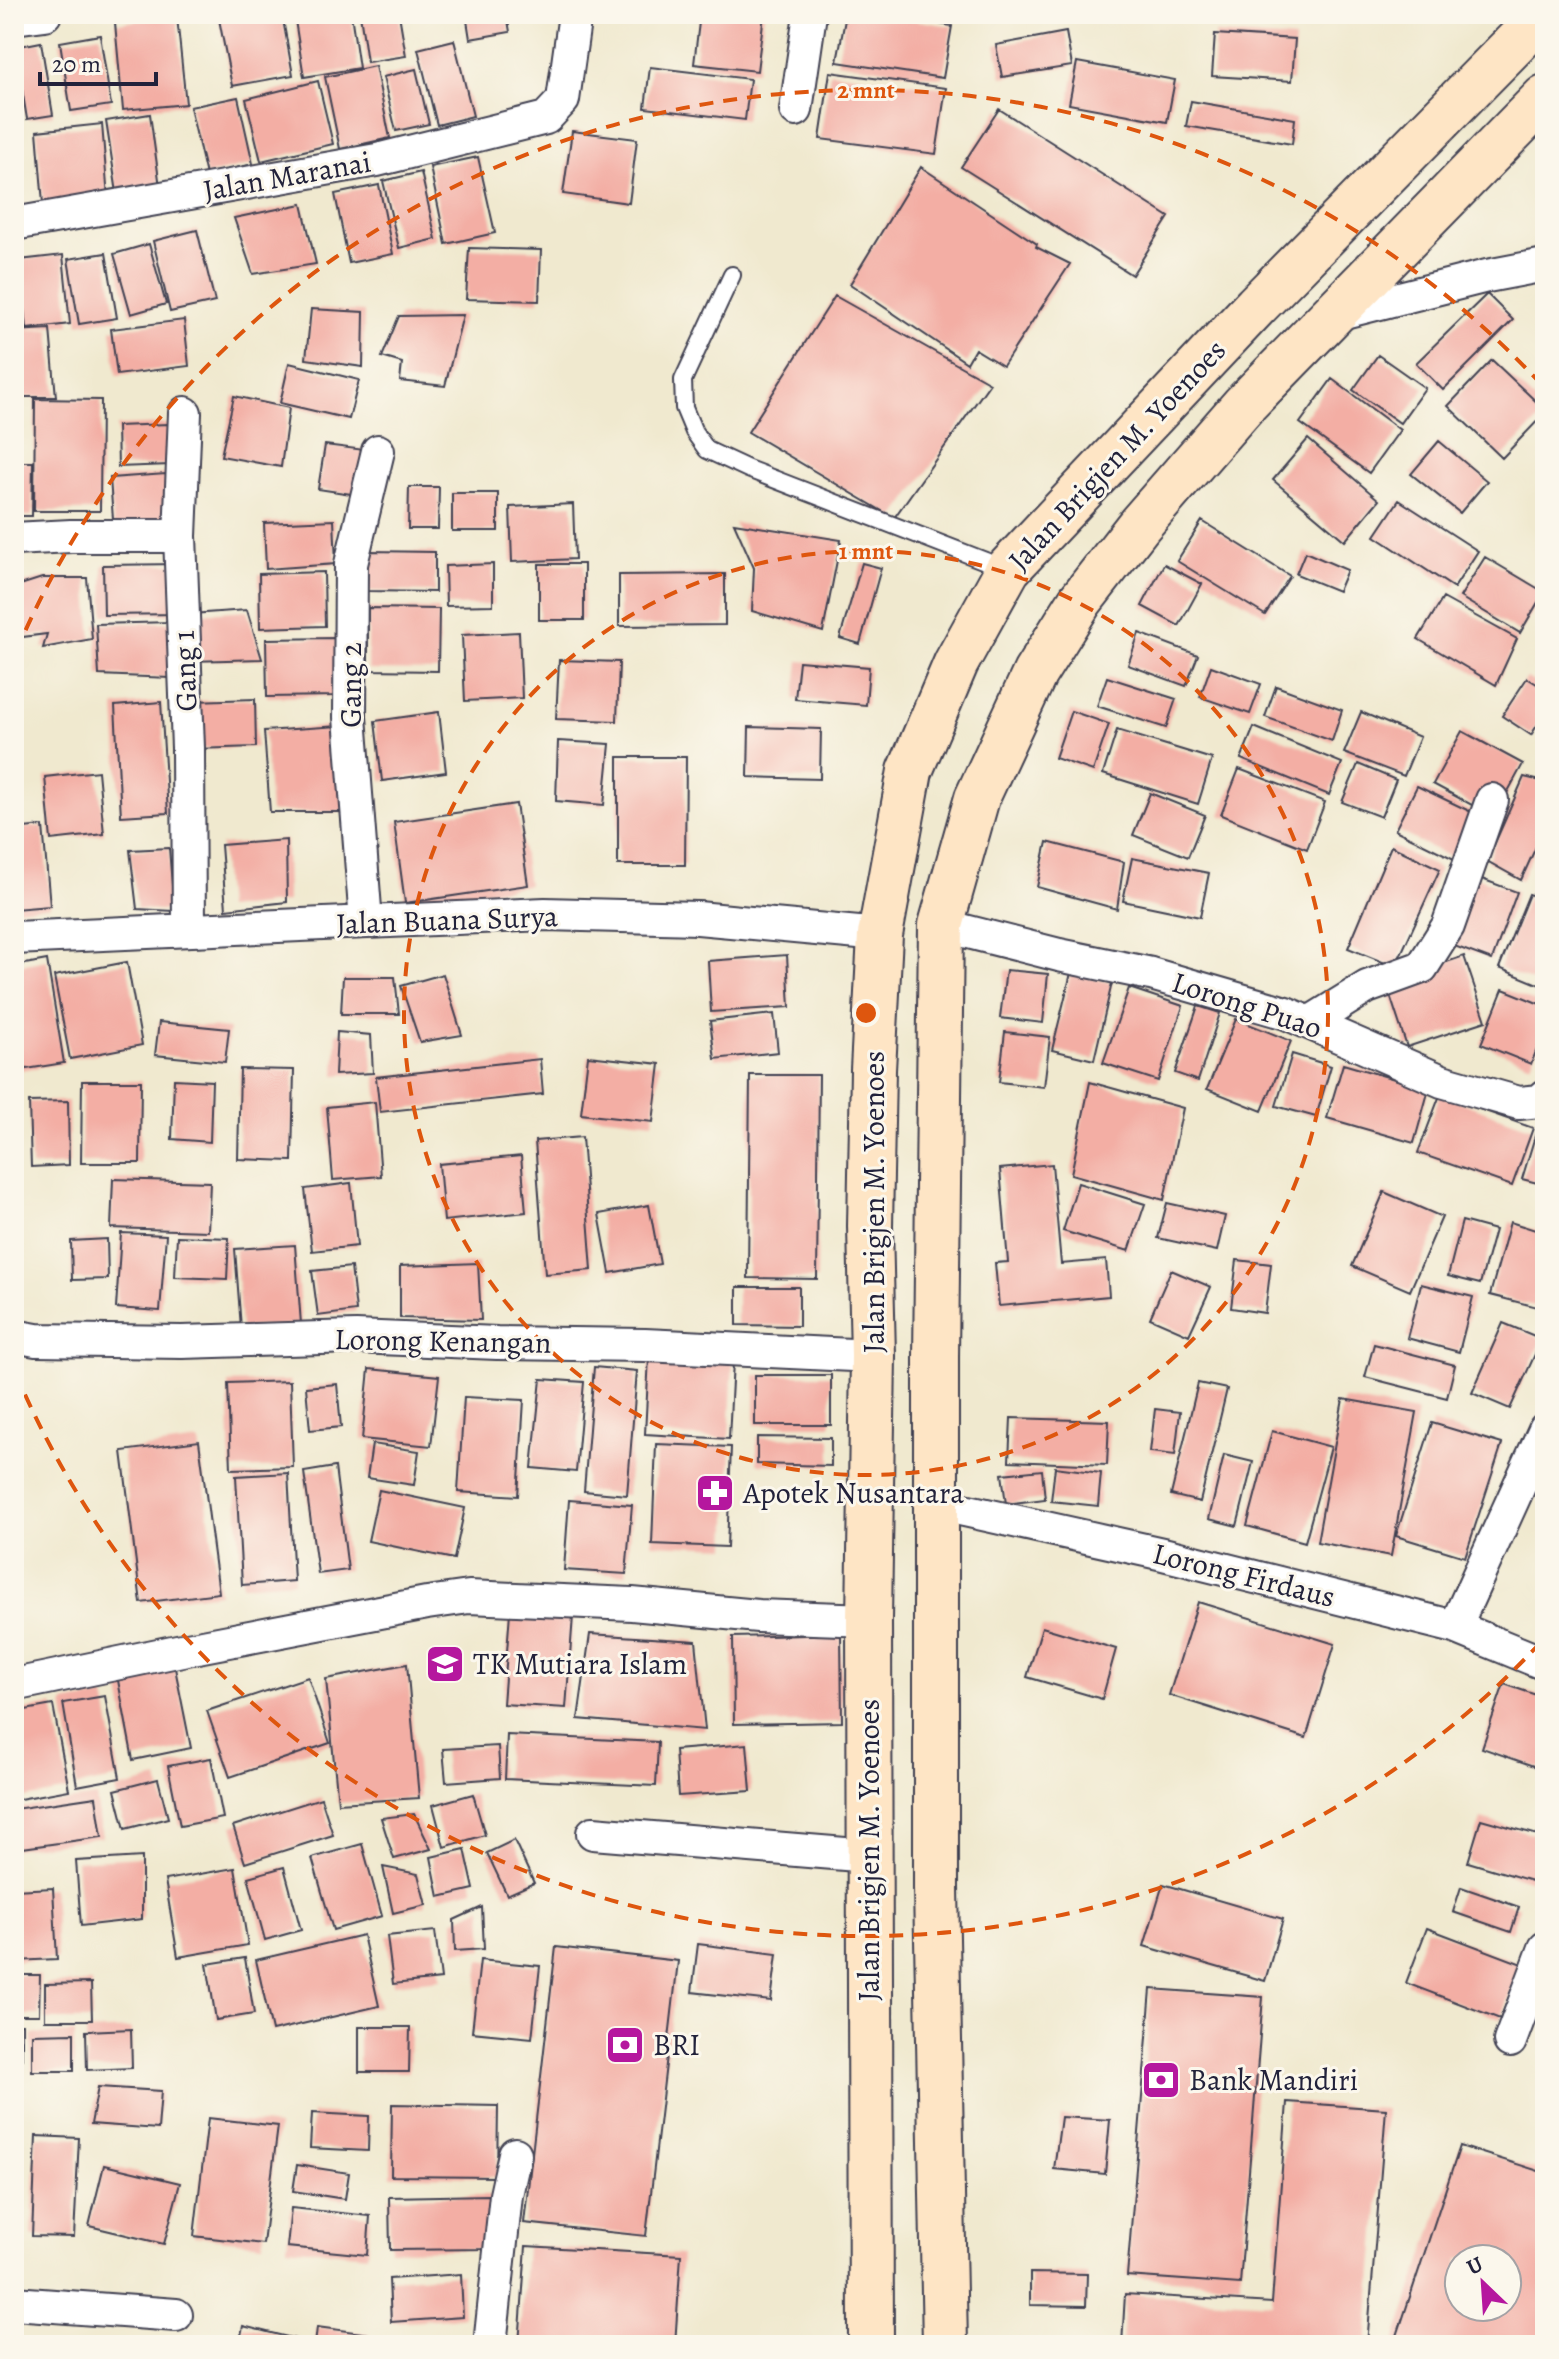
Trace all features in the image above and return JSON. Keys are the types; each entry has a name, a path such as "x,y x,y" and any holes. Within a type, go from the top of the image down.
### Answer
{"main road":[{"name":"Jalan Brigjen M. Yoenoes","path":"871,2345 869,1620 873,1070 880,935 910,771 956,663 1008,569 1256,306 1544,14"},
{"name":"Jalan Brigjen M. Yoenoes","path":"945,2345 936,1888 936,1358 941,925 977,798 1035,673 1080,601 1140,524 1232,418 1545,97"},
{"path":"873,1356 936,1358"}],"street":[{"path":"14,18 45,14"},
{"name":"Jalan Maranai","path":"14,224 377,160 546,118 555,112 563,100 575,14"},
{"path":"796,110 810,14"},
{"path":"1332,315 1487,276 1545,265"},
{"name":"Gang 1","path":"185,413 180,536 188,748 189,928"},
{"name":"Gang 2","path":"366,922 350,717 351,564 378,451"},
{"path":"14,539 180,536"},
{"path":"1309,1023 1367,987 1422,967 1448,926 1492,800"},
{"name":"Jalan Buana Surya","path":"14,938 545,914 683,917 880,935"},
{"name":"Lorong Puao","path":"941,925 1059,955 1151,974 1286,1013 1442,1081 1519,1103 1540,1101 1545,1096"},
{"name":"Lorong Kenangan","path":"14,1336 36,1340 167,1342 356,1337 645,1345 873,1356"},
{"path":"1455,1627 1545,1429"},
{"name":"Lorong Firdaus","path":"937,1504 1163,1554 1455,1627 1545,1664"},
{"path":"14,1685 182,1650 469,1597 869,1620"},
{"path":"593,1833 869,1856"},
{"path":"1510,2041 1545,1948"},
{"path":"490,2345 506,2195 515,2154"},
{"path":"14,2303 176,2315"}],"lane":[{"path":"732,275 683,380 684,408 694,432 707,450 748,469 1008,569"}],"building":[{"path":"218,14 282,14 293,75 232,86"},
{"path":"294,14 351,14 359,68 304,77"},
{"path":"360,14 399,14 406,56 367,62"},
{"path":"466,14 507,14 510,32 470,39"},
{"path":"700,14 764,14 757,71 694,64"},
{"path":"846,14 875,14 952,26 943,78 837,62"},
{"path":"177,17 186,104 123,110 115,23"},
{"path":"1066,32 1072,66 1002,77 996,45"},
{"path":"1215,34 1295,39 1292,81 1212,76"},
{"path":"100,35 111,105 71,111 60,42"},
{"path":"454,40 473,116 437,125 418,49"},
{"path":"41,42 53,115 27,119 15,47"},
{"path":"1077,62 1175,80 1167,122 1069,104"},
{"path":"375,66 390,138 340,149 325,77"},
{"path":"650,67 750,79 745,120 645,108"},
{"path":"416,69 429,124 396,131 383,77"},
{"path":"830,72 946,88 936,154 820,139"},
{"path":"318,81 333,144 261,161 246,99"},
{"path":"16,91 19,123 14,123"},
{"path":"238,97 253,164 206,175 190,107"},
{"path":"1191,101 1295,119 1292,144 1186,126"},
{"path":"999,109 1169,217 1132,275 961,167"},
{"path":"150,114 160,187 117,193 106,121"},
{"path":"102,124 108,198 43,204 37,131"},
{"path":"572,131 637,139 629,203 563,194"},
{"path":"478,157 495,233 446,244 430,167"},
{"path":"921,167 1037,244 1036,247 1070,264 1003,366 975,349 967,363 850,284"},
{"path":"421,172 436,239 399,248 383,181"},
{"path":"14,176 19,202 14,203"},
{"path":"379,185 393,254 349,263 335,194"},
{"path":"302,204 316,264 253,274 234,218"},
{"path":"197,230 215,302 170,312 153,241"},
{"path":"149,244 166,304 131,314 114,254"},
{"path":"469,248 541,250 539,301 466,299"},
{"path":"106,253 117,318 79,324 68,259"},
{"path":"63,255 70,324 27,329 20,260"},
{"path":"1487,294 1513,320 1443,390 1416,363"},
{"path":"835,296 990,383 894,518 748,432"},
{"path":"311,309 364,312 363,367 306,359"},
{"path":"463,315 445,386 400,381 402,363 382,357 399,316"},
{"path":"184,320 189,366 117,375 111,329"},
{"path":"50,329 56,397 14,397 14,331"},
{"path":"1378,355 1425,388 1400,423 1353,390"},
{"path":"1492,360 1545,410 1502,458 1448,406"},
{"path":"289,363 359,380 349,419 280,403"},
{"path":"1332,379 1400,430 1369,473 1300,423"},
{"path":"234,396 289,408 281,467 221,456"},
{"path":"35,399 101,400 100,511 34,511"},
{"path":"168,424 170,465 118,467 117,426"},
{"path":"1308,439 1379,500 1345,541 1273,480"},
{"path":"1439,441 1487,481 1460,513 1411,474"},
{"path":"325,445 365,450 358,495 318,489"},
{"path":"14,462 33,462 32,516 14,516"},
{"path":"166,474 170,528 114,533 110,478"},
{"path":"409,487 439,487 438,529 408,529"},
{"path":"452,493 498,493 498,531 452,531"},
{"path":"1399,500 1478,551 1454,588 1375,536"},
{"path":"573,504 575,559 512,562 510,507"},
{"path":"334,520 336,564 266,569 264,523"},
{"path":"1202,521 1290,576 1265,615 1177,561"},
{"path":"734,523 841,540 823,632 752,611 754,568"},
{"path":"368,551 435,552 435,592 367,591"},
{"path":"1305,552 1347,570 1338,591 1296,574"},
{"path":"1485,557 1544,592 1520,633 1460,597"},
{"path":"862,563 881,568 860,644 840,638"},
{"path":"179,564 179,614 104,615 103,565"},
{"path":"493,564 493,605 446,606 445,566"},
{"path":"539,564 584,564 584,620 539,620"},
{"path":"1164,564 1202,584 1179,626 1142,606"},
{"path":"324,572 325,626 260,628 259,574"},
{"path":"725,574 725,625 619,626 619,575"},
{"path":"42,578 87,578 92,639 43,648 47,634 14,638 14,587"},
{"path":"1443,598 1517,639 1496,685 1418,639"},
{"path":"368,608 439,609 438,671 368,670"},
{"path":"247,610 262,659 191,661 191,614"},
{"path":"172,622 170,678 99,675 96,624"},
{"path":"519,632 522,698 465,701 462,635"},
{"path":"1139,633 1198,655 1186,686 1128,665"},
{"path":"336,638 336,696 267,697 266,639"},
{"path":"559,660 619,662 617,721 556,719"},
{"path":"799,661 869,667 866,705 795,699"},
{"path":"1211,666 1261,684 1250,714 1200,697"},
{"path":"1107,677 1176,699 1166,728 1097,706"},
{"path":"1527,678 1545,689 1545,713 1531,735 1502,716"},
{"path":"1276,686 1342,710 1332,741 1265,717"},
{"path":"255,699 256,747 195,749 194,701"},
{"path":"161,702 168,813 121,816 115,706"},
{"path":"1071,711 1109,724 1093,771 1055,758"},
{"path":"439,712 446,772 382,781 375,721"},
{"path":"1361,712 1420,737 1404,776 1344,753"},
{"path":"339,726 346,812 270,812 264,731"},
{"path":"749,727 821,729 820,779 748,777"},
{"path":"1254,727 1342,763 1329,795 1241,759"},
{"path":"1117,730 1212,759 1198,804 1103,774"},
{"path":"1462,731 1523,764 1494,817 1433,784"},
{"path":"558,741 610,744 604,805 556,801"},
{"path":"618,757 686,757 685,865 618,865"},
{"path":"1358,764 1396,780 1381,817 1342,802"},
{"path":"1239,769 1325,802 1307,849 1221,815"},
{"path":"98,771 104,834 51,840 45,777"},
{"path":"1524,777 1545,782 1545,827 1521,880 1487,861"},
{"path":"1417,786 1486,819 1460,862 1395,830"},
{"path":"1150,793 1205,815 1188,857 1133,835"},
{"path":"516,804 528,885 405,903 394,822"},
{"path":"43,826 50,906 14,909 14,829"},
{"path":"286,840 287,902 226,909 221,845"},
{"path":"1047,842 1124,862 1117,909 1037,887"},
{"path":"1391,846 1440,869 1395,967 1348,948"},
{"path":"169,848 174,911 137,909 130,850"},
{"path":"1132,858 1209,873 1200,917 1123,901"},
{"path":"1545,867 1545,886 1538,883"},
{"path":"1471,875 1517,892 1492,960 1446,943"},
{"path":"1529,894 1545,900 1545,987 1499,968"},
{"path":"787,955 790,1007 711,1012 708,961"},
{"path":"1464,956 1486,1021 1407,1047 1386,983"},
{"path":"47,960 64,1063 14,1071 14,966"},
{"path":"127,962 142,1045 70,1059 54,976"},
{"path":"1006,970 1048,974 1043,1023 1000,1018"},
{"path":"1071,973 1112,983 1094,1060 1052,1050"},
{"path":"443,974 462,1035 420,1042 401,986"},
{"path":"343,977 395,977 399,1014 341,1014"},
{"path":"1129,988 1183,1006 1158,1081 1103,1063"},
{"path":"1503,989 1545,1006 1545,1029 1531,1064 1481,1044"},
{"path":"1198,1006 1220,1013 1198,1081 1175,1073"},
{"path":"774,1014 778,1052 715,1059 710,1021"},
{"path":"1236,1019 1291,1041 1262,1111 1207,1089"},
{"path":"159,1022 229,1029 225,1062 155,1055"},
{"path":"337,1032 371,1035 373,1073 335,1075"},
{"path":"1005,1032 1050,1037 1044,1087 999,1082"},
{"path":"1292,1054 1331,1066 1316,1117 1276,1106"},
{"path":"588,1056 660,1064 653,1122 581,1114"},
{"path":"540,1059 543,1094 380,1112 376,1077"},
{"path":"1343,1064 1429,1089 1414,1143 1327,1118"},
{"path":"240,1069 294,1070 292,1161 238,1159"},
{"path":"750,1075 819,1075 817,1279 748,1278"},
{"path":"174,1079 212,1081 210,1142 172,1139"},
{"path":"82,1081 141,1081 140,1163 81,1163"},
{"path":"1090,1082 1183,1108 1164,1200 1071,1174"},
{"path":"1440,1095 1533,1128 1512,1186 1418,1153"},
{"path":"68,1101 69,1165 31,1167 29,1102"},
{"path":"375,1102 381,1176 333,1180 327,1107"},
{"path":"1539,1123 1545,1124 1545,1185 1522,1179"},
{"path":"582,1137 592,1270 545,1274 535,1141"},
{"path":"521,1156 526,1212 444,1221 439,1164"},
{"path":"1052,1164 1061,1264 1106,1260 1109,1296 999,1306 995,1263 1008,1262 1000,1169"},
{"path":"113,1179 210,1182 208,1231 111,1228"},
{"path":"351,1183 357,1246 312,1251 305,1189"},
{"path":"1078,1183 1145,1204 1129,1251 1063,1231"},
{"path":"1384,1192 1442,1217 1410,1291 1352,1266"},
{"path":"1167,1203 1225,1216 1217,1251 1158,1238"},
{"path":"649,1205 660,1264 610,1273 599,1214"},
{"path":"1462,1221 1495,1230 1480,1284 1448,1276"},
{"path":"1510,1222 1545,1233 1545,1309 1490,1295"},
{"path":"121,1233 166,1235 160,1311 116,1308"},
{"path":"177,1236 229,1238 227,1279 175,1277"},
{"path":"107,1239 108,1279 72,1280 71,1241"},
{"path":"295,1245 301,1324 241,1328 235,1249"},
{"path":"1237,1260 1271,1264 1265,1313 1231,1308"},
{"path":"478,1263 481,1320 400,1318 400,1266"},
{"path":"351,1267 356,1311 318,1316 312,1271"},
{"path":"1171,1270 1211,1287 1189,1335 1150,1318"},
{"path":"1421,1284 1473,1297 1459,1352 1407,1338"},
{"path":"737,1287 799,1287 799,1326 737,1325"},
{"path":"1503,1323 1542,1339 1510,1409 1472,1393"},
{"path":"1374,1344 1455,1365 1447,1398 1365,1377"},
{"path":"649,1357 733,1361 729,1439 645,1434"},
{"path":"594,1367 637,1371 627,1495 584,1491"},
{"path":"369,1369 439,1376 431,1446 362,1439"},
{"path":"755,1375 831,1375 831,1425 755,1425"},
{"path":"541,1379 584,1382 576,1472 532,1468"},
{"path":"290,1381 293,1467 231,1469 228,1383"},
{"path":"1198,1383 1227,1389 1200,1502 1171,1495"},
{"path":"337,1384 341,1427 310,1430 306,1387"},
{"path":"464,1397 524,1400 518,1496 458,1492"},
{"path":"1343,1399 1417,1412 1391,1556 1317,1542"},
{"path":"1155,1409 1180,1412 1175,1455 1150,1452"},
{"path":"1011,1418 1109,1421 1107,1465 1009,1461"},
{"path":"1432,1423 1502,1444 1465,1557 1396,1536"},
{"path":"1272,1431 1331,1447 1305,1542 1247,1526"},
{"path":"757,1437 831,1438 831,1466 757,1464"},
{"path":"199,1441 219,1593 141,1603 122,1451"},
{"path":"372,1444 419,1451 414,1485 367,1478"},
{"path":"656,1444 731,1447 727,1547 652,1544"},
{"path":"1224,1455 1253,1462 1237,1526 1209,1519"},
{"path":"335,1467 348,1570 318,1574 304,1472"},
{"path":"1055,1467 1101,1473 1098,1506 1051,1501"},
{"path":"1042,1470 1045,1499 1006,1504 1002,1474"},
{"path":"288,1473 294,1581 242,1585 236,1476"},
{"path":"379,1490 465,1508 454,1559 368,1541"},
{"path":"569,1500 632,1505 626,1574 564,1570"},
{"path":"1198,1602 1335,1644 1306,1738 1169,1695"},
{"path":"510,1612 573,1616 566,1708 503,1704"},
{"path":"1042,1627 1116,1649 1102,1699 1027,1677"},
{"path":"590,1634 696,1641 705,1730 578,1719"},
{"path":"841,1634 842,1722 734,1724 733,1637"},
{"path":"174,1663 191,1748 133,1760 117,1675"},
{"path":"407,1664 419,1798 338,1803 326,1679"},
{"path":"308,1677 330,1743 230,1777 207,1711"},
{"path":"1504,1684 1545,1698 1545,1770 1482,1748"},
{"path":"105,1696 120,1778 77,1786 63,1703"},
{"path":"53,1705 69,1790 14,1800 14,1712"},
{"path":"507,1735 658,1742 656,1786 505,1779"},
{"path":"747,1744 751,1791 678,1796 675,1750"},
{"path":"498,1746 500,1778 446,1782 443,1749"},
{"path":"211,1758 223,1818 180,1826 168,1766"},
{"path":"158,1779 168,1818 125,1829 115,1790"},
{"path":"473,1794 485,1835 444,1847 433,1805"},
{"path":"96,1797 102,1837 15,1849 14,1809"},
{"path":"321,1798 333,1835 245,1863 233,1826"},
{"path":"414,1814 431,1849 394,1859 381,1818"},
{"path":"1481,1819 1545,1837 1545,1885 1468,1862"},
{"path":"514,1840 534,1883 507,1895 487,1853"},
{"path":"362,1844 382,1916 333,1930 312,1858"},
{"path":"465,1849 474,1889 439,1897 431,1857"},
{"path":"142,1857 142,1919 81,1926 76,1861"},
{"path":"284,1867 301,1930 265,1940 248,1877"},
{"path":"383,1867 418,1874 426,1905 393,1913"},
{"path":"235,1868 248,1945 178,1957 165,1880"},
{"path":"1163,1884 1283,1919 1265,1981 1144,1946"},
{"path":"1461,1887 1519,1907 1511,1932 1453,1912"},
{"path":"53,1888 57,1959 15,1961 14,1890"},
{"path":"482,1907 484,1949 455,1951 454,1920"},
{"path":"1427,1928 1522,1964 1500,2019 1406,1983"},
{"path":"435,1931 441,1979 393,1984 387,1936"},
{"path":"363,1935 379,2006 272,2031 256,1960"},
{"path":"698,1944 777,1954 771,2001 692,1992"},
{"path":"556,1947 678,1961 646,2236 524,2223"},
{"path":"245,1958 254,2014 216,2020 207,1964"},
{"path":"480,1960 540,1966 532,2038 472,2032"},
{"path":"14,1975 40,1975 39,2015 14,2015"},
{"path":"91,1983 92,2020 45,2020 45,1984"},
{"path":"1151,1989 1263,1997 1240,2284 1127,2276"},
{"path":"14,2024 22,2024 22,2074 14,2075"},
{"path":"359,2027 410,2027 409,2072 359,2072"},
{"path":"131,2029 132,2068 87,2070 86,2031"},
{"path":"74,2033 74,2071 32,2071 32,2034"},
{"path":"98,2087 161,2091 158,2129 91,2124"},
{"path":"1287,2102 1386,2109 1367,2345 1122,2345 1125,2294 1272,2303"},
{"path":"392,2104 498,2106 497,2177 391,2176"},
{"path":"312,2113 369,2116 368,2151 310,2148"},
{"path":"1061,2117 1110,2120 1105,2174 1054,2169"},
{"path":"208,2118 278,2126 263,2244 194,2236"},
{"path":"36,2136 79,2138 74,2237 32,2236"},
{"path":"1460,2146 1545,2173 1545,2323 1538,2345 1394,2345"},
{"path":"104,2165 180,2183 164,2244 89,2226"},
{"path":"297,2165 349,2173 345,2199 293,2191"},
{"path":"490,2195 490,2249 390,2250 389,2197"},
{"path":"291,2208 370,2216 367,2255 287,2247"},
{"path":"526,2246 681,2255 675,2345 519,2345"},
{"path":"1030,2273 1087,2274 1086,2306 1030,2305"},
{"path":"461,2274 463,2317 391,2322 389,2279"},
{"path":"243,2326 304,2341 303,2345 239,2345"},
{"path":"317,2327 370,2334 369,2345 315,2345"},
{"path":"462,2339 462,2345 378,2345 378,2341"}],"place":[{"name":"Apotek Nusantara","path":"715,1493"},
{"name":"TK Mutiara Islam","path":"445,1664"},
{"name":"BRI","path":"625,2045"},
{"name":"Bank Mandiri","path":"1161,2080"}]}
